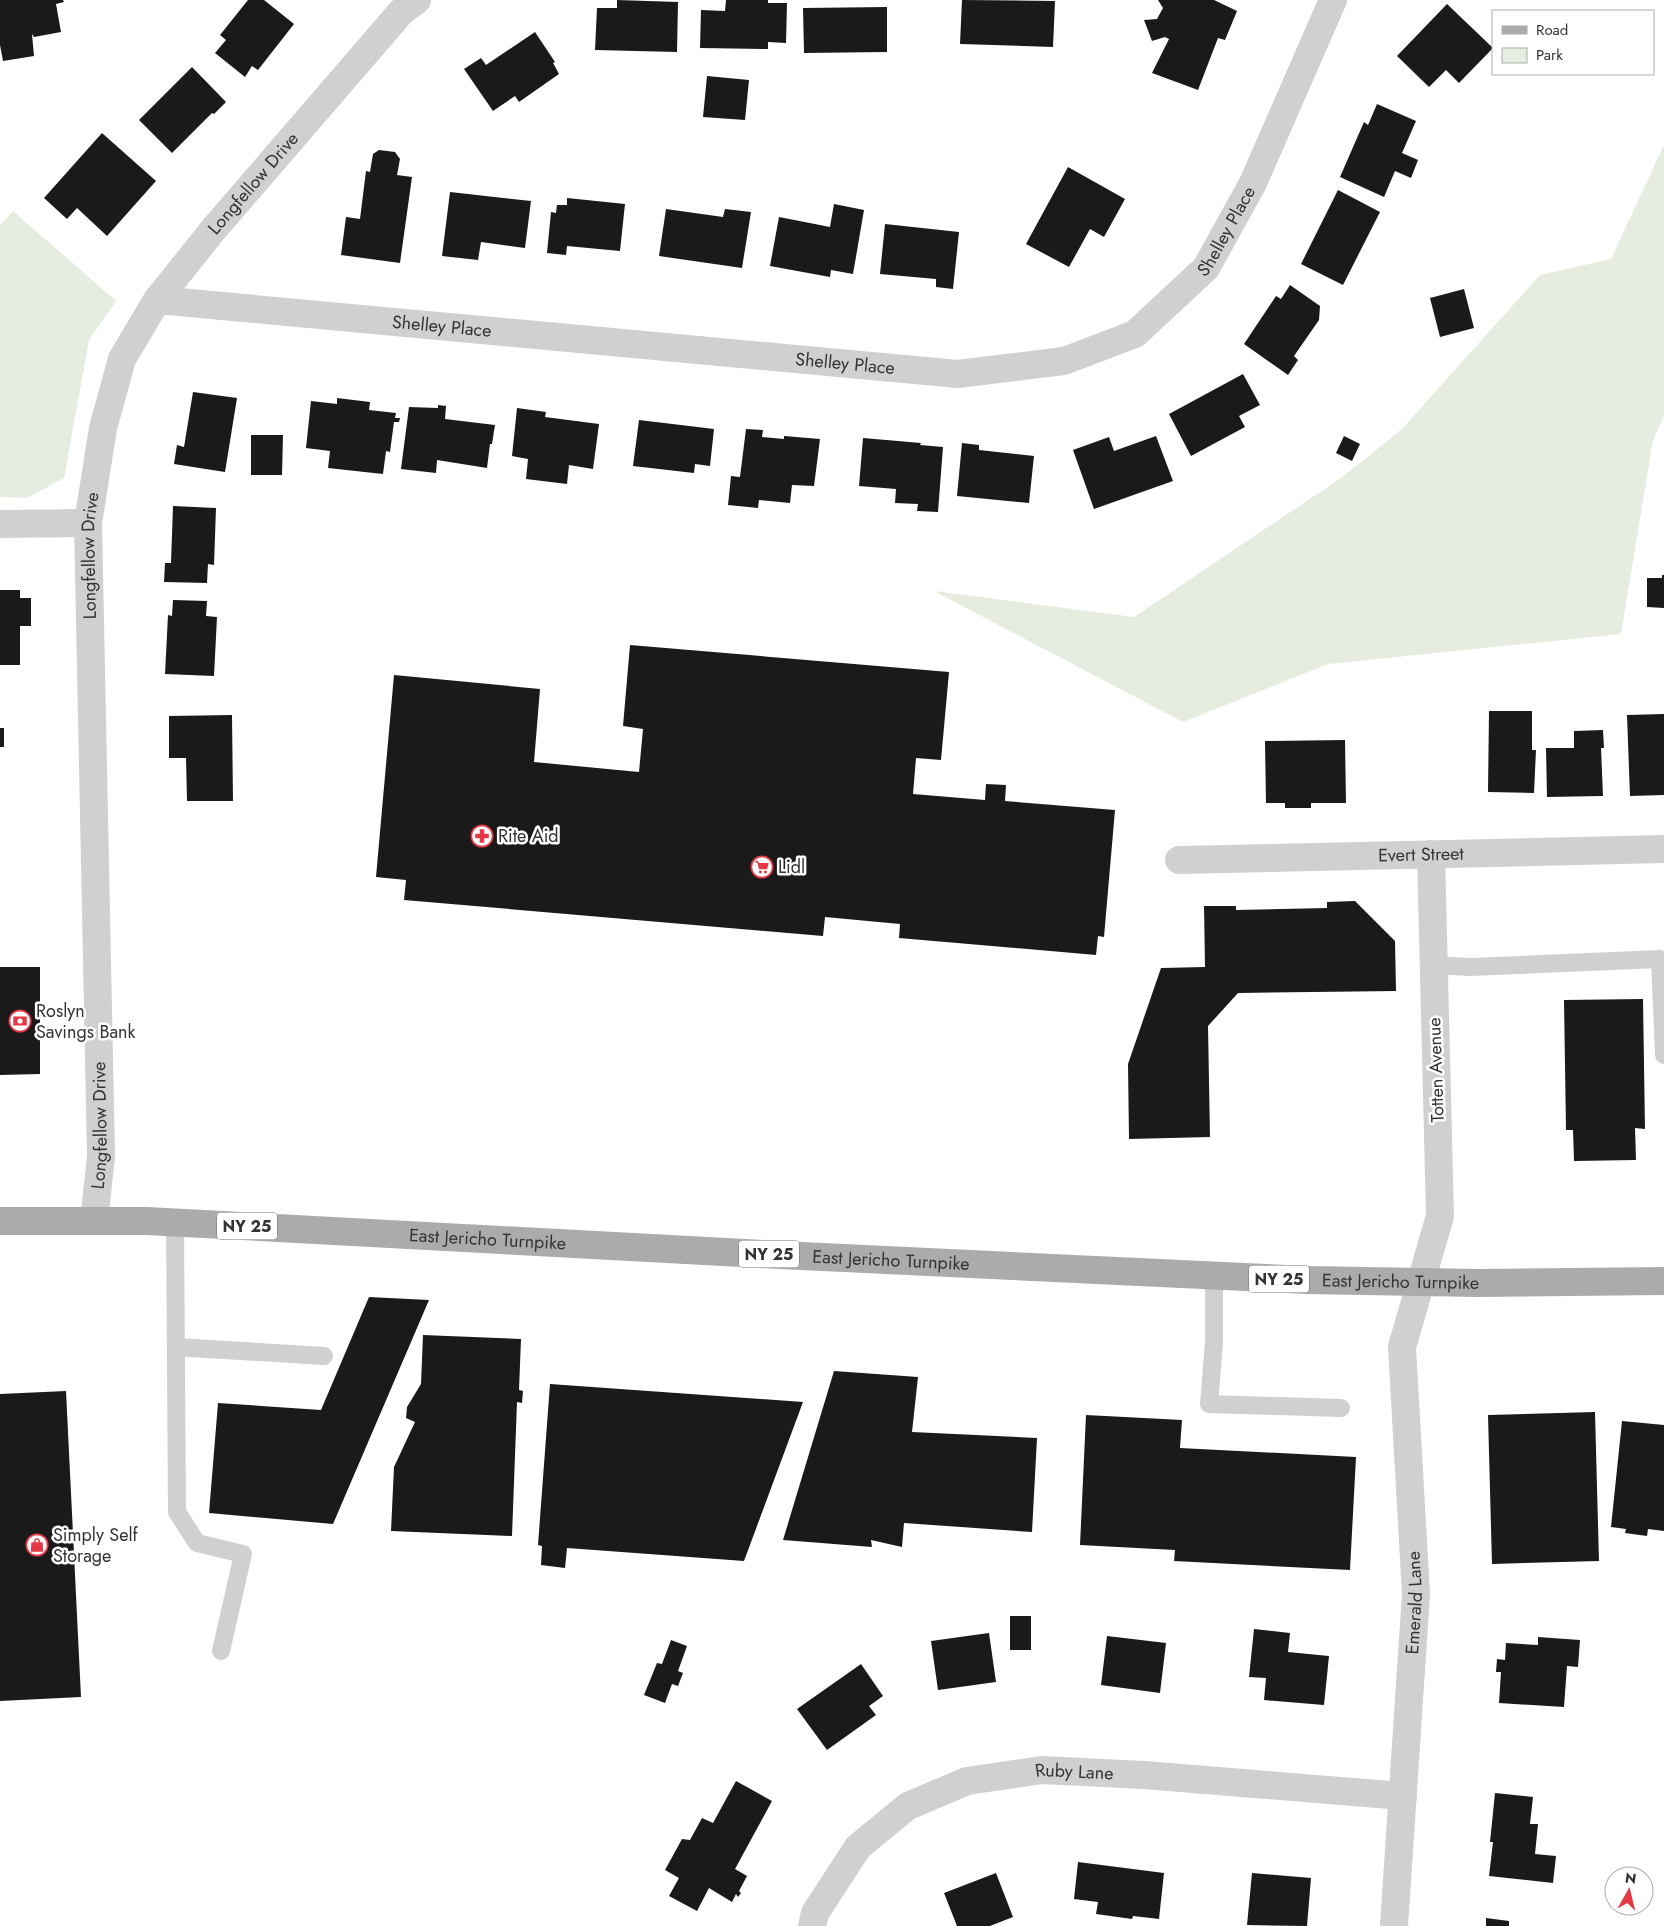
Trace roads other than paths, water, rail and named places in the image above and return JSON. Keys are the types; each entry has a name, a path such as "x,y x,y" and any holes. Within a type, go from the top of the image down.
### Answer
{"main road":[{"name":"East Jericho Turnpike","path":"0,1221 176,1223 1214,1275 1420,1283 1664,1281"}],"street":[{"name":"Longfellow Drive","path":"94,1221 101,1156 88,523 103,428 122,359 157,300 213,230 401,12 417,0"},
{"name":"Shelley Place","path":"157,300 958,374 1064,361 1135,334 1206,268 1253,184 1333,0"},
{"path":"0,524 88,523"},
{"name":"Evert Street","path":"1180,860 1664,849"},
{"name":"Totten Avenue","path":"1420,1283 1440,1216 1431,854"},
{"name":"Emerald Lane","path":"1394,1926 1416,1594 1402,1347 1420,1283"},
{"name":"Ruby Lane","path":"812,1926 815,1913 858,1848 908,1806 967,1781 1042,1770 1144,1775 1403,1796"}],"lane":[{"path":"1433,966 1471,967 1660,960 1664,1055"},
{"path":"176,1223 177,1512 197,1543 243,1554 221,1651"},
{"path":"1214,1275 1214,1342 1209,1404 1341,1408"},
{"path":"176,1348 324,1356"}],"place":[{"name":"Rite Aid","path":"482,836"},
{"name":"Lidl","path":"762,867"},
{"name":"Roslyn Savings Bank","path":"20,1021"},
{"name":"Simply Self Storage","path":"37,1545"}]}
